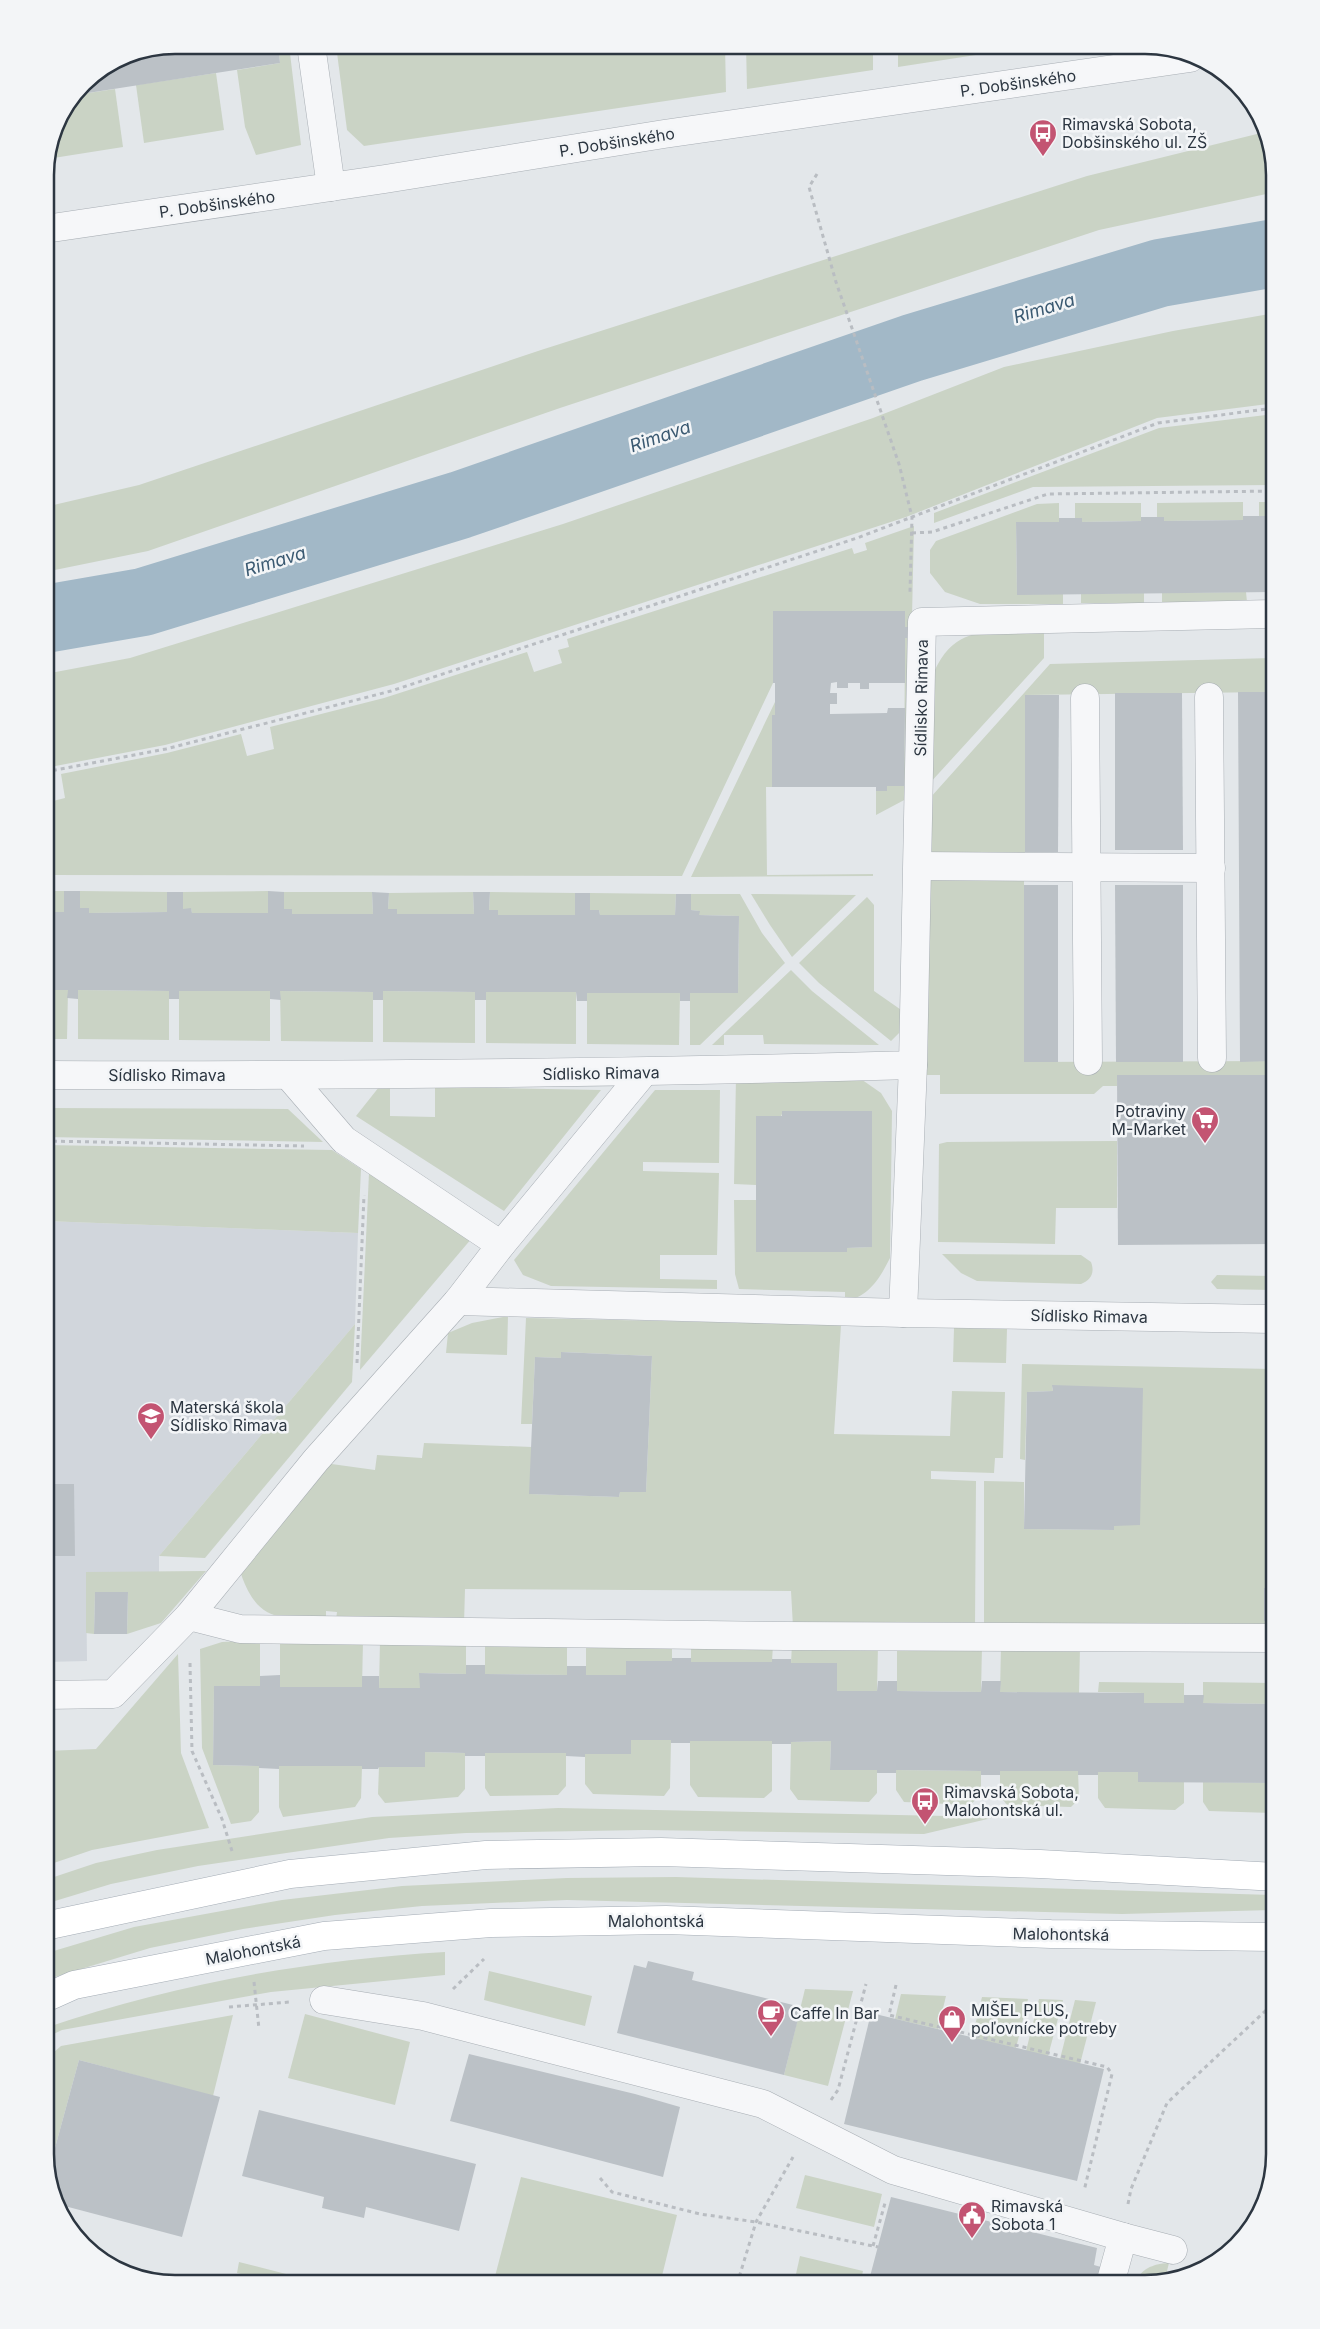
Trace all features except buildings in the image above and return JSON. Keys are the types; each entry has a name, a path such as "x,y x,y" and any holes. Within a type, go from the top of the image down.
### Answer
{"main road":[{"path":"54,1924 290,1874 486,1855 661,1852 1040,1864 1266,1877"},
{"name":"Malohontská","path":"54,1994 74,1985 324,1936 490,1923 666,1920 1051,1934 1266,1936"}],"street":[{"path":"312,54 331,187"},
{"name":"P. Dobšinského","path":"54,228 331,187 674,133 1181,59"},
{"name":"Sídlisko Rimava","path":"903,1313 918,866 922,622 1266,614"},
{"path":"1209,696 1212,1058"},
{"path":"1085,698 1088,1061"},
{"path":"918,866 1211,868"},
{"name":"Sídlisko Rimava","path":"54,1074 289,1076 644,1072 912,1066"},
{"path":"54,1695 113,1694 184,1622 316,1460 458,1301 501,1245 644,1072"},
{"path":"289,1076 344,1140 501,1245"},
{"name":"Sídlisko Rimava","path":"458,1301 903,1313 1266,1319"},
{"path":"184,1622 240,1629 786,1636 1266,1638"},
{"path":"324,2000 445,2021 763,2104 893,2170 1076,2224 1173,2250"},
{"path":"1112,2275 1123,2237"}],"path":[{"path":"817,174 809,187 836,282 898,464 912,517 910,594 922,622"},
{"path":"54,770 166,749 391,691 857,538 1158,423 1266,409"},
{"path":"912,533 932,532 1048,494 1266,491"},
{"path":"54,1141 362,1151 354,1417"},
{"path":"184,1622 190,1650 192,1751 222,1819 233,1855"},
{"path":"445,2021 453,1986 487,1956"},
{"path":"253,1979 259,2029"},
{"path":"896,1985 889,2015 1107,2066 1112,2074 1076,2224"},
{"path":"229,2007 324,2000"},
{"path":"1123,2237 1130,2190 1167,2103 1266,2010"},
{"path":"873,2246 893,2170"},
{"path":"600,2178 612,2192 700,2214 756,2222 878,2247"},
{"path":"741,2275 756,2222"}],"shaded area":[{"name":"Materská škola Sídlisko Rimava","path":"54,1221 358,1233 355,1324 159,1556 159,1572 86,1572 87,1661 54,1662"}],"green space":[{"path":"279,54 290,54 301,145 256,155 245,127 237,70 280,63"},
{"path":"337,54 725,54 726,92 364,146 347,130"},
{"path":"746,54 873,54 873,70 747,89"},
{"path":"898,54 982,54 898,67"},
{"path":"216,73 224,130 144,143 136,85"},
{"path":"115,89 123,147 55,158 63,129 70,114 85,93"},
{"path":"1259,133 1266,167 1266,194 1099,230 560,408 148,551 54,570 54,505 139,485 541,350 1087,176"},
{"path":"1266,315 1266,404 1157,418 906,517 394,684 165,745 54,766 54,672 130,658 563,524 873,418 1004,367 1173,331"},
{"path":"1266,415 1266,485 1033,487 934,523 934,513 1159,428"},
{"path":"1243,502 1243,520 1164,521 1164,517 1157,517 1157,503"},
{"path":"1259,502 1266,502 1266,520 1259,516"},
{"path":"1059,503 1059,522 1016,523 1017,594 1063,594 1063,604 980,604 945,592 930,573 930,550 936,541 1037,504"},
{"path":"1075,503 1141,503 1141,521 1082,522 1082,518 1075,518"},
{"path":"914,526 908,798 876,815 876,791 887,791 887,786 904,785 905,638 909,638 909,627 905,627 905,612 773,611 773,683 682,876 54,875 54,801 65,798 61,774 167,753 241,734 247,756 274,749 270,727 384,698 527,652 534,672 562,663 558,650 569,647 567,639 852,548 854,554 867,550 865,543"},
{"path":"1246,592 1247,602 1162,603 1162,593"},
{"path":"1144,593 1144,603 1081,603 1081,594"},
{"path":"991,632 1044,632 1044,658 929,784 931,679 940,660 951,647 963,638 976,634"},
{"path":"1266,658 1266,692 1025,695 1025,858 929,856 930,798 1050,664"},
{"path":"775,702 775,715 772,716 772,787 766,787 767,875 873,874 873,876 691,877"},
{"path":"929,877 1024,880 1024,1062 1266,1061 1266,1075 1117,1075 1117,1086 1103,1086 1094,1094 940,1094 940,1075 927,1075"},
{"path":"54,891 64,891 64,912 54,912"},
{"path":"80,891 167,892 167,912 89,913 80,908"},
{"path":"268,891 268,913 192,913 191,909 183,909 183,892"},
{"path":"284,892 372,892 373,914 292,914 292,909 284,909"},
{"path":"473,892 474,914 397,914 397,909 388,909 389,893"},
{"path":"490,892 575,893 575,915 498,915 498,910 489,910"},
{"path":"590,893 676,894 675,915 600,915 599,910 590,910"},
{"path":"691,894 740,894 762,933 785,963 700,1045 690,1045 690,993 738,993 739,916 699,915 699,911 691,910"},
{"path":"751,894 856,895 792,957"},
{"path":"867,897 874,905 874,991 907,1014 900,1032 891,1041 819,983 799,963"},
{"path":"791,970 812,991 879,1045 764,1044 763,1035 724,1035 724,1045 712,1045"},
{"path":"54,990 68,990 67,1039 54,1039"},
{"path":"78,990 169,991 169,1040 78,1039"},
{"path":"179,991 270,991 270,1041 179,1040"},
{"path":"280,991 373,992 373,1042 281,1041"},
{"path":"383,991 475,992 475,1043 383,1042"},
{"path":"486,992 576,992 576,1044 486,1043"},
{"path":"587,993 680,993 679,1045 587,1044"},
{"path":"736,1077 858,1077 881,1093 892,1111 890,1258 878,1279 861,1295 845,1301 845,1292 739,1289 735,1274 734,1200 756,1200 756,1252 846,1252 847,1248 871,1247 871,1111 783,1111 756,1185 734,1184"},
{"path":"379,1087 390,1087 390,1116 435,1117 435,1087 601,1090 504,1211 356,1116"},
{"path":"655,1090 720,1090 719,1163 643,1162 643,1171 719,1173 717,1255 660,1255 660,1279 717,1280 717,1289 551,1286 523,1275 514,1260"},
{"path":"54,1108 288,1109 323,1142 54,1137"},
{"path":"1117,1141 1117,1208 1056,1208 1055,1244 938,1242 939,1144 947,1142"},
{"path":"54,1145 332,1150 361,1169 358,1233 54,1221"},
{"path":"369,1173 472,1238 360,1370"},
{"path":"942,1254 1081,1255 1091,1262 1092,1273 1090,1278 1081,1284 977,1281 961,1273"},
{"path":"1217,1275 1266,1276 1266,1290 1217,1289 1211,1282"},
{"path":"508,1316 507,1355 446,1353 448,1333 472,1323"},
{"path":"526,1318 841,1325 834,1434 950,1436 952,1391 1005,1392 1003,1458 995,1458 994,1473 931,1471 931,1479 976,1481 975,1627 793,1627 791,1591 465,1589 464,1624 336,1620 337,1612 326,1611 326,1620 296,1619 273,1615 255,1602 241,1574 317,1462 375,1470 377,1455 422,1458 424,1443 532,1447 530,1494 619,1497 620,1492 646,1492 652,1356 562,1352 561,1358 535,1357 532,1424 521,1424"},
{"path":"355,1324 352,1382 205,1558 159,1556"},
{"path":"954,1328 1007,1329 1006,1363 953,1362"},
{"path":"1022,1364 1266,1369 1266,1624 984,1625 984,1481 1024,1482 1024,1529 1114,1530 1052,1386 1053,1391 1027,1392 1025,1460 1020,1459"},
{"path":"206,1571 161,1623 127,1634 128,1593 95,1592 94,1634 86,1633 86,1572"},
{"path":"260,1640 260,1686 214,1687 213,1765 259,1766 259,1812 251,1821 231,1824 202,1748 200,1649 222,1642"},
{"path":"280,1641 363,1641 362,1687 280,1687"},
{"path":"380,1641 466,1642 466,1674 420,1673 420,1688 379,1688"},
{"path":"485,1642 567,1643 567,1675 485,1674"},
{"path":"586,1642 672,1644 672,1661 626,1661 626,1675 586,1675"},
{"path":"691,1643 773,1644 772,1662 691,1662"},
{"path":"792,1644 878,1645 877,1691 837,1691 837,1663 791,1663"},
{"path":"897,1645 982,1646 981,1692 897,1691"},
{"path":"1001,1646 1080,1646 1079,1693 1000,1692"},
{"path":"178,1654 181,1753 209,1828 92,1850 54,1863 54,1751 96,1749"},
{"path":"1099,1682 1184,1683 1184,1703 1144,1703 1144,1693 1098,1692"},
{"path":"1203,1682 1266,1683 1266,1704 1203,1703"},
{"path":"631,1740 671,1740 670,1788 664,1796 593,1794 585,1784 585,1754 630,1754"},
{"path":"690,1741 772,1741 772,1791 764,1798 698,1797 690,1785"},
{"path":"831,1741 830,1769 877,1770 877,1793 869,1802 798,1800 790,1789 791,1742"},
{"path":"425,1752 465,1753 465,1789 458,1797 385,1803 378,1794 379,1767"},
{"path":"485,1753 566,1753 566,1786 558,1795 490,1796 485,1788"},
{"path":"279,1766 362,1766 361,1798 355,1807 283,1817 279,1807"},
{"path":"896,1770 981,1771 981,1795 970,1805 904,1802 896,1790"},
{"path":"1000,1771 1078,1771 1079,1799 1071,1807 1007,1805 1000,1796"},
{"path":"1098,1772 1138,1772 1138,1782 1184,1782 1184,1803 1175,1810 1105,1808 1098,1798"},
{"path":"1203,1782 1266,1783 1266,1813 1209,1811 1203,1802"},
{"path":"558,1808 996,1817 924,1834 645,1830 466,1833 389,1838 198,1866 111,1884 54,1901 54,1877 96,1863 157,1850 372,1817"},
{"path":"676,1877 1266,1895 1266,1910 1122,1914 567,1900 422,1906 335,1915 243,1929 150,1948 54,1977 54,1951 134,1927 282,1900 402,1886 567,1878"},
{"path":"445,1952 445,1975 271,1992 62,2030 54,2034 54,2025 94,2012 192,1987 242,1976 293,1968"},
{"path":"489,1971 592,1996 585,2026 484,2000"},
{"path":"805,1989 853,1991 828,2086 784,2075"},
{"path":"901,1994 946,1996 938,2029 895,2019"},
{"path":"982,1997 1028,1999 1016,2048 972,2038"},
{"path":"1039,1999 1063,2000 1048,2056 1026,2051"},
{"path":"1075,2000 1096,2002 1080,2064 1060,2059"},
{"path":"305,2014 410,2042 395,2105 288,2078"},
{"path":"233,2015 213,2096 79,2060 54,2152 54,2052 61,2046"},
{"path":"805,2175 882,2194 874,2227 796,2208"},
{"path":"521,2177 677,2215 662,2275 495,2275"},
{"path":"800,2256 863,2271 862,2275 796,2274"},
{"path":"239,2262 290,2275 245,2275 237,2273"},
{"path":"1169,2263 1166,2273 1140,2275 1148,2268"}],"waterway":[{"name":"Rimava","path":"54,617 143,602 460,505 912,348 1160,273 1266,255"}],"place":[{"name":"Rimavská Sobota, Dobšinského ul. ZŠ","path":"1043,157"},
{"name":"Potraviny M-Market","path":"1205,1144"},
{"name":"Materská škola Sídlisko Rimava","path":"151,1440"},
{"name":"Rimavská Sobota, Malohontská ul.","path":"925,1825"},
{"name":"Caffe In Bar","path":"771,2037"},
{"name":"MIŠEL PLUS, poľovnícke potreby","path":"952,2043"},
{"name":"Rimavská Sobota 1","path":"972,2239"}]}
